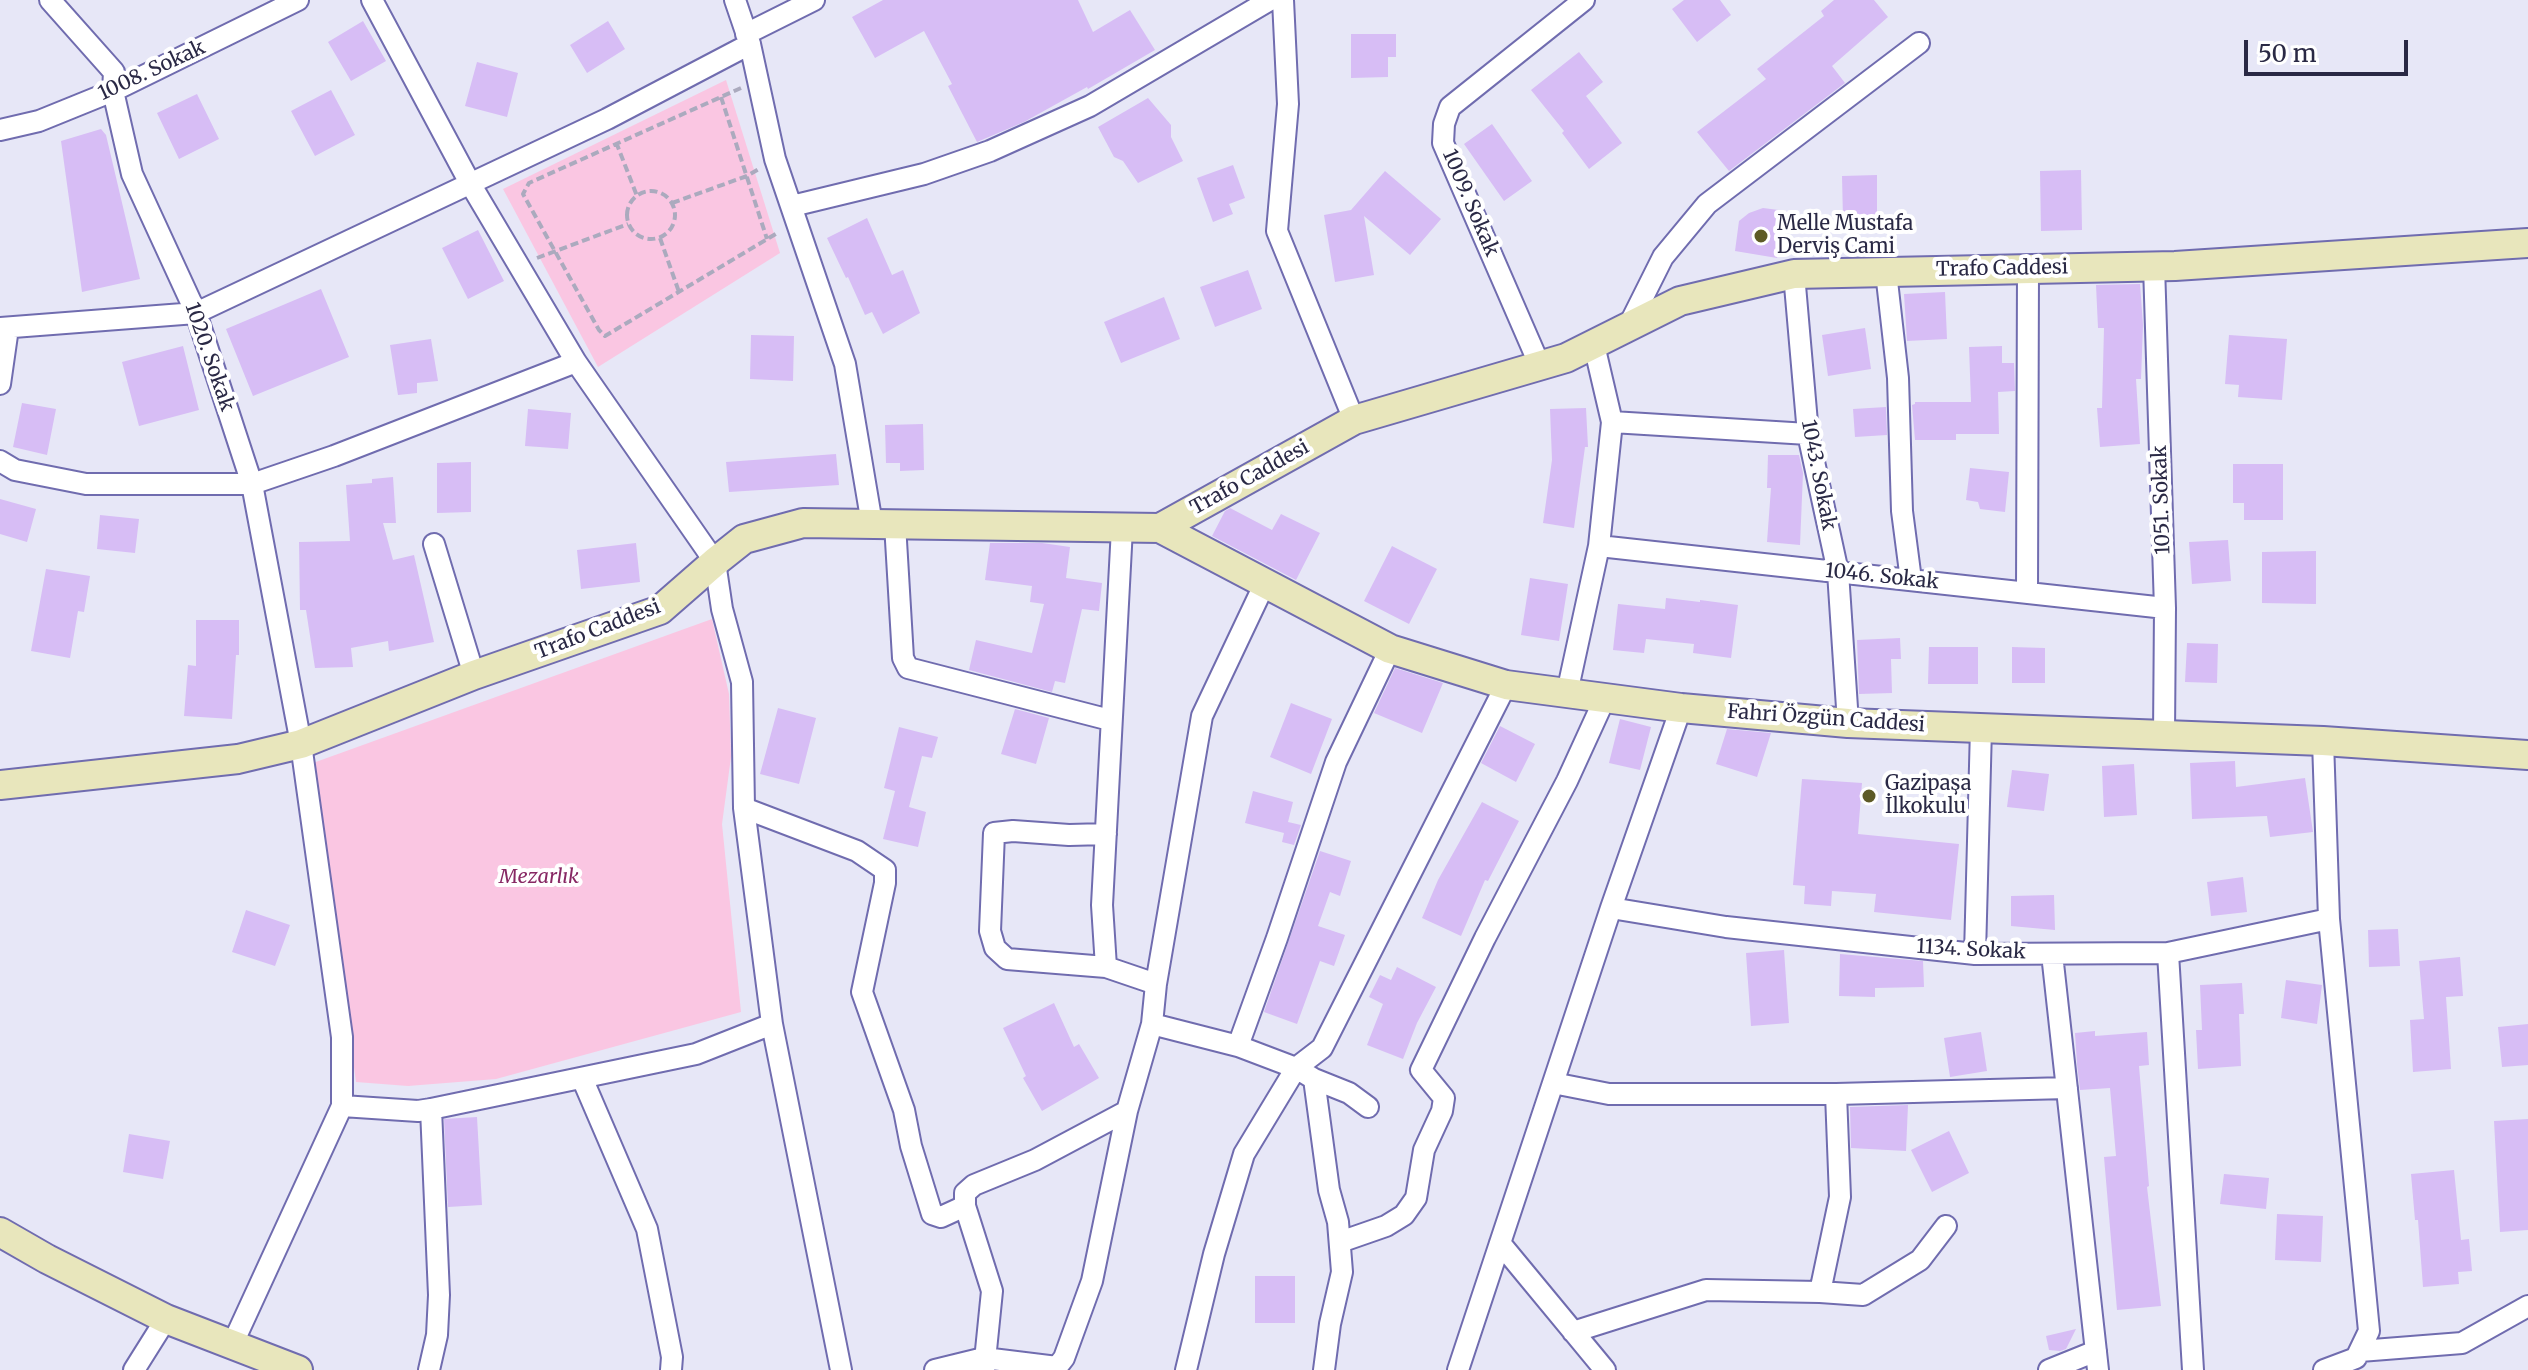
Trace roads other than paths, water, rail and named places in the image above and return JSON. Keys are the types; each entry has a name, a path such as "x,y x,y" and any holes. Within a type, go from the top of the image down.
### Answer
{"street":[{"name":"1020. Sokak","path":"50,0 114,72 113,91 132,174 196,313 252,484 301,744 342,1037 342,1106"},
{"name":"1008. Sokak","path":"0,130 39,121 113,91 298,0"},
{"path":"372,0 471,185 576,362 715,562 722,609 742,682 744,808 772,1024 841,1370"},
{"path":"735,0 748,39 775,159 845,364 884,524 903,658 908,668 1110,720"},
{"path":"0,384 4,328 196,313 607,119 814,0"},
{"path":"795,214 990,151 1090,106 1270,0"},
{"path":"1283,0 1288,104 1277,231 1354,420"},
{"name":"1009. Sokak","path":"1540,366 1443,143 1444,124 1450,107 1584,0"},
{"path":"1628,327 1663,257 1707,204 1919,43"},
{"name":"Trafo Caddesi","path":"0,785 238,759 301,744 474,675 660,610 744,539 803,523 1160,528 1354,420 1566,358 1680,301 1794,274 2154,266 2528,243"},
{"name":"1051. Sokak","path":"2154,266 2165,608 2164,735"},
{"path":"2027,593 2028,269"},
{"path":"1886,272 1898,378 1902,511 1911,580"},
{"name":"1043. Sokak","path":"1794,274 1808,434 1838,572 1848,723"},
{"path":"1567,693 1599,546 1612,422 1594,345"},
{"path":"0,461 15,470 86,484 252,484 334,456 576,362"},
{"path":"1612,422 1808,434"},
{"path":"1106,967 1102,905 1122,528"},
{"name":"Fahri Özgün Caddesi","path":"1160,528 1390,649 1506,685 1681,708 1848,723 2323,741 2528,755"},
{"path":"434,544 474,675"},
{"name":"1046. Sokak","path":"1599,546 2165,608"},
{"path":"935,1370 984,1364 1057,1367 1064,1358 1092,1281 1127,1111 1152,1024 1156,984 1202,716 1265,583"},
{"path":"1238,1046 1336,762 1390,649"},
{"path":"1186,1370 1214,1254 1244,1154 1322,1048 1506,685"},
{"path":"1340,1242 1386,1226 1404,1215 1416,1198 1424,1150 1442,1111 1444,1098 1421,1070 1567,781 1605,698"},
{"path":"1458,1370 1611,908 1681,708"},
{"path":"1975,954 1981,728"},
{"path":"2323,741 2329,919 2369,1331 2356,1358 2324,1370"},
{"path":"744,808 857,851 885,870 885,883 862,992 904,1110 911,1146 932,1214 941,1217 965,1206"},
{"path":"1106,834 994,833 990,931 995,948 1007,959 1106,967 1156,984"},
{"name":"1134. Sokak","path":"1611,908 1726,927 1975,954 2168,953 2329,919"},
{"path":"2168,953 2193,1370"},
{"path":"2049,1370 2097,1361 2052,954"},
{"path":"233,1343 342,1106 418,1111 431,1109 696,1054 772,1024"},
{"path":"1152,1024 1238,1046 1349,1093 1368,1107"},
{"path":"1305,1074 1338,1222 1342,1272 1330,1324 1324,1370"},
{"path":"582,1078 647,1229 672,1357 671,1370"},
{"path":"1553,1083 1609,1094 1836,1094 2067,1088"},
{"path":"1820,1292 1840,1197 1836,1094"},
{"path":"429,1370 437,1335 439,1295 431,1109"},
{"path":"984,1364 992,1291 965,1206 965,1193 974,1185 1035,1160 1127,1111"},
{"path":"1573,1332 1706,1290 1863,1295 1920,1260 1946,1226"},
{"path":"0,1232 166,1319 298,1370"},
{"path":"1500,1243 1605,1370"},
{"path":"2360,1351 2462,1343 2528,1306"},
{"path":"134,1370 166,1319"}],"place":[{"name":"Melle Mustafa Derviş Cami","path":"1761,236"},
{"name":"Gazipaşa İlkokulu","path":"1869,796"}],"park label":[{"name":"Mezarlık","path":"539,877"}]}
